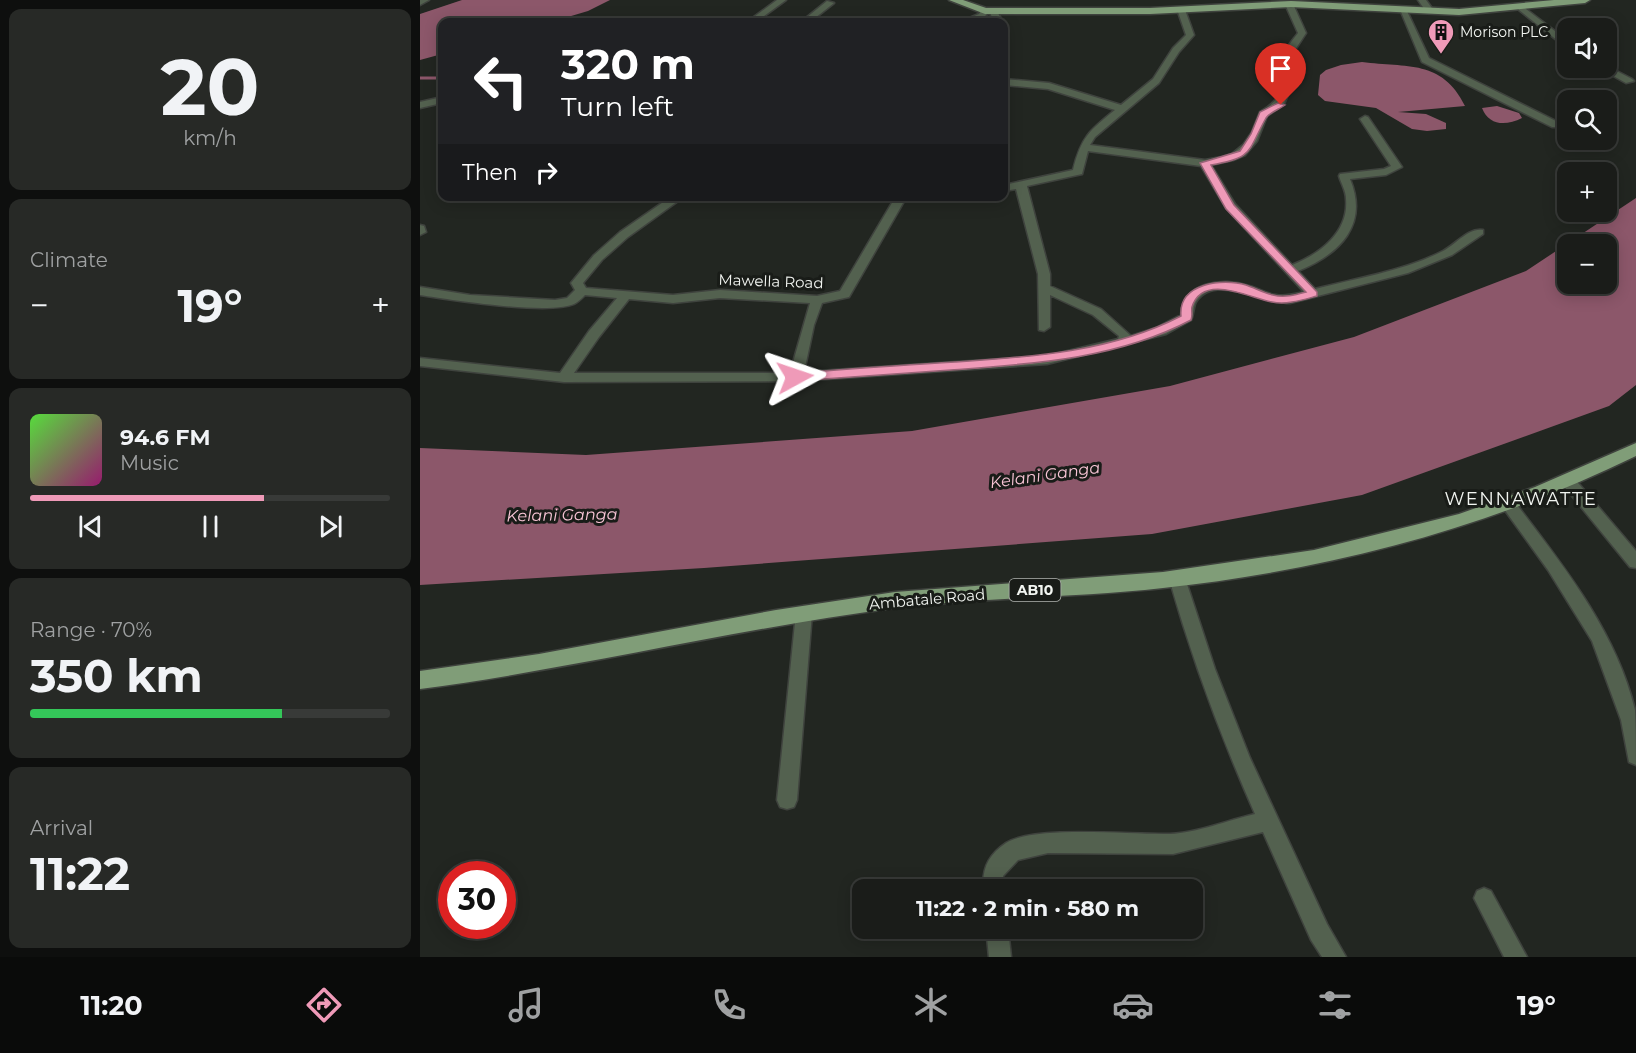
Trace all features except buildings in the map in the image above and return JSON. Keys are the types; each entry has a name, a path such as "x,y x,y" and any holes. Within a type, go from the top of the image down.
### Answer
{"main road":[{"path":"954,0 989,11 1181,9 1290,3 1430,11 1522,8 1586,0"},
{"name":"Ambatale Road","path":"420,680 535,664 804,613 898,600 1113,585 1250,569 1317,557 1509,505 1568,481 1636,449"}],"street":[{"path":"420,3 425,0"},
{"path":"765,18 782,0"},
{"path":"1422,0 1430,11"},
{"path":"810,18 830,3"},
{"path":"1084,147 1205,163 1230,159 1243,153 1256,134 1263,114 1281,105 1284,97 1290,52 1302,33 1290,3"},
{"path":"1522,8 1557,37"},
{"path":"1008,188 1078,172 1084,147 1096,130 1156,81 1176,50 1190,34 1181,9"},
{"path":"1402,9 1425,60 1556,124"},
{"path":"976,18 989,11 995,18"},
{"path":"1617,75 1629,81"},
{"path":"1008,82 1049,86 1123,109"},
{"path":"420,105 438,101"},
{"path":"1291,270 1324,254 1345,230 1352,199 1344,176 1386,172 1397,167 1365,119"},
{"path":"1205,163 1230,206 1313,294"},
{"path":"1022,186 1044,274 1044,327"},
{"path":"420,291 470,299 555,304 571,301 582,291 577,283 587,268 610,246 672,201"},
{"name":"Mawella Road","path":"582,291 673,299 720,294 818,300 845,294 899,201"},
{"path":"420,362 564,378 795,377 1047,360 1161,331 1187,317 1186,307 1195,293 1207,288 1230,285 1272,299 1290,299 1415,266 1448,253 1479,232"},
{"path":"1044,288 1097,312 1125,335 1125,342"},
{"path":"564,378 594,334 626,295"},
{"path":"795,377 808,325 818,300"},
{"path":"1568,481 1636,562"},
{"path":"1509,505 1554,565 1600,638 1633,720 1636,756"},
{"path":"1177,578 1189,623 1230,738 1319,932 1335,957"},
{"path":"787,800 804,613"},
{"path":"993,879 992,873 1012,851 1048,843 1173,844 1267,821"},
{"path":"1484,898 1516,957"},
{"path":"998,939 1000,957"}],"water":[{"path":"462,0 610,0 588,11 564,18 438,18 438,55 420,60 420,14"},
{"path":"1362,62 1408,66 1434,73 1446,80 1465,106 1398,112 1426,114 1446,123 1446,129 1427,131 1412,129 1376,108 1325,101 1318,95 1320,75 1326,70"},
{"path":"1497,106 1519,113 1522,118 1499,123 1489,118 1482,108"},
{"name":"Kelani Ganga","path":"1636,198 1636,385 1609,406 1362,495 1152,534 704,568 420,585 420,448 586,455 912,431 1170,386 1354,337 1526,271 1557,250 1557,294 1617,294 1617,234 1582,234 1600,222 1617,222 1617,211"}],"waterway":[{"path":"420,78 438,78"}],"place":[{"name":"Morison PLC","path":"1441,55"}],"district":[{"name":"WENNAWATTE","path":"1521,499"}],"route":[{"path":"795,377 984,362 1047,360 1161,331 1187,317 1186,307 1195,293 1217,285 1243,288 1272,299 1290,299 1313,294 1230,206 1205,163 1230,159 1243,153 1256,134 1263,114 1281,105"}]}
